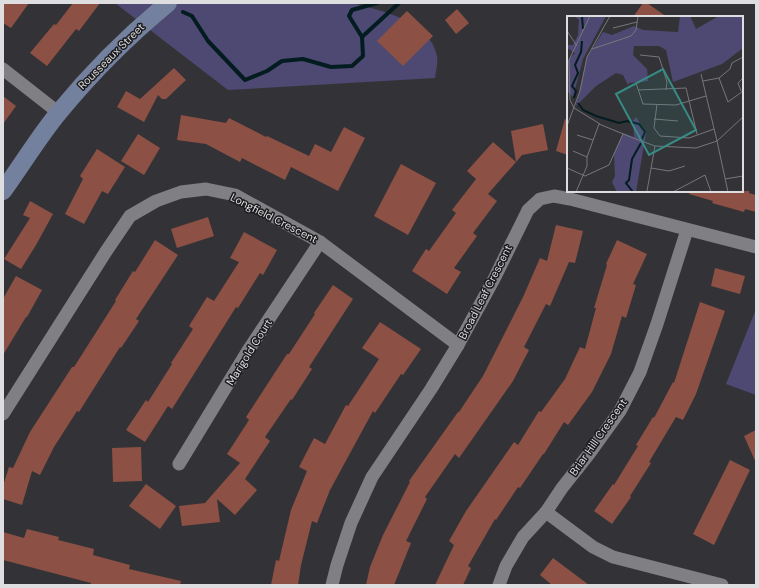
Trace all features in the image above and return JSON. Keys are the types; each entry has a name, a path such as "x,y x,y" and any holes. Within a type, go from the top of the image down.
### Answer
{"main road":[{"name":"Rousseaux Street","path":"3,191 59,113 89,76 140,27 168,3"}],"street":[{"path":"3,69 59,113"},
{"name":"Longfield Crescent","path":"3,414 130,216 156,201 181,192 206,189 235,195 320,242 458,345"},
{"name":"Broad Leaf Crescent","path":"332,585 336,565 351,523 372,477 458,345 528,210 540,199 554,196 570,198 756,247"},
{"name":"Briar Hill Crescent","path":"499,585 506,566 523,537 546,512 562,488 620,411 640,372 687,230"},
{"name":"Marigold Court","path":"179,464 249,349 320,242"},
{"path":"546,512 593,547 613,557 722,585"}],"shaded area":[{"path":"115,3 352,3 403,19 425,34 433,44 437,56 435,78 228,90"},
{"path":"756,309 756,395 726,384"}],"building":[{"path":"3,3 29,3 11,28 3,23"},
{"path":"73,3 100,3 79,31 76,29 47,66 30,53 54,24 56,25"},
{"path":"643,3 647,3 666,16 634,16"},
{"path":"457,9 469,23 456,34 445,20"},
{"path":"407,11 433,36 403,66 377,41"},
{"path":"174,68 186,80 166,99 162,99 158,95 144,122 117,107 126,91 140,99"},
{"path":"3,96 16,106 3,124"},
{"path":"181,115 226,123 229,118 266,137 267,136 309,156 315,144 331,152 344,127 365,138 338,191 291,167 285,180 242,158 240,162 206,144 177,140"},
{"path":"565,119 567,120 567,155 556,151"},
{"path":"543,124 548,150 522,155 516,162 511,131"},
{"path":"138,134 160,148 144,175 121,161"},
{"path":"493,142 516,162 488,194 497,201 473,233 477,236 454,268 461,272 447,294 412,271 426,249 429,251 456,213 452,210 476,179 467,171"},
{"path":"97,149 125,167 108,194 102,191 84,224 65,214 83,179 80,176"},
{"path":"401,164 436,183 408,235 374,216"},
{"path":"749,191 749,193 756,195 756,212 745,209 744,212 712,203 713,201 689,194 690,192"},
{"path":"30,201 53,214 21,269 4,259 30,218 23,215"},
{"path":"208,217 214,236 177,248 171,229"},
{"path":"556,225 583,231 575,263 569,262 550,306 546,304 524,347 529,350 513,381 459,458 455,454 425,497 427,499 406,541 411,543 394,585 366,585 370,567 383,535 410,482 409,481 483,376 523,297 540,258 547,261"},
{"path":"244,232 277,250 263,275 260,273 238,308 236,307 172,409 168,406 145,442 126,430 146,400 148,402 172,364 171,363 193,329 189,326 207,297 214,301 239,262 230,258"},
{"path":"155,240 178,255 136,319 139,321 121,348 120,347 79,412 77,411 54,447 40,475 32,471 22,505 3,499 3,486 9,467 13,468 30,432 72,367 74,367 116,301 115,300 133,271 135,272"},
{"path":"617,240 647,254 633,284 636,285 626,318 622,316 611,354 592,392 568,425 564,422 520,488 518,487 496,520 495,519 468,566 471,568 463,585 435,585 454,545 449,541 466,511 514,442 518,445 539,411 541,412 565,379 580,347 585,349 596,308 594,308 607,265 606,264"},
{"path":"715,268 745,276 740,294 711,286"},
{"path":"16,276 42,290 3,355 3,299"},
{"path":"333,285 353,299 309,367 312,369 265,437 270,441 245,479 257,490 235,515 217,499 220,522 182,526 179,506 205,503 240,463 227,454 249,420 246,417 287,354 289,354"},
{"path":"700,302 725,311 696,394 683,420 676,417 649,462 651,463 630,496 631,497 612,524 594,511 613,484 614,485 638,446 636,445 653,417 654,418 673,382 674,383"},
{"path":"380,322 421,349 403,375 401,374 375,413 373,411 330,490 317,523 312,521 301,565 298,585 271,585 276,560 279,561 291,510 307,471 299,467 314,438 325,444 346,405 348,406 379,359 362,348"},
{"path":"756,430 756,463 744,436"},
{"path":"141,447 142,481 113,482 112,448"},
{"path":"730,460 750,470 714,545 693,534"},
{"path":"146,484 176,506 160,529 129,506"},
{"path":"27,529 59,537 58,540 94,549 93,555 130,565 129,569 181,581 180,585 91,585 91,583 3,560 3,532 24,538"},
{"path":"553,558 589,585 552,585 540,575"}],"waterway":[{"path":"362,37 349,16 352,10 377,3"},
{"path":"183,12 192,16 208,41 245,80 267,71 282,61 303,59 331,67 352,66 363,56 362,37 399,3"}]}
